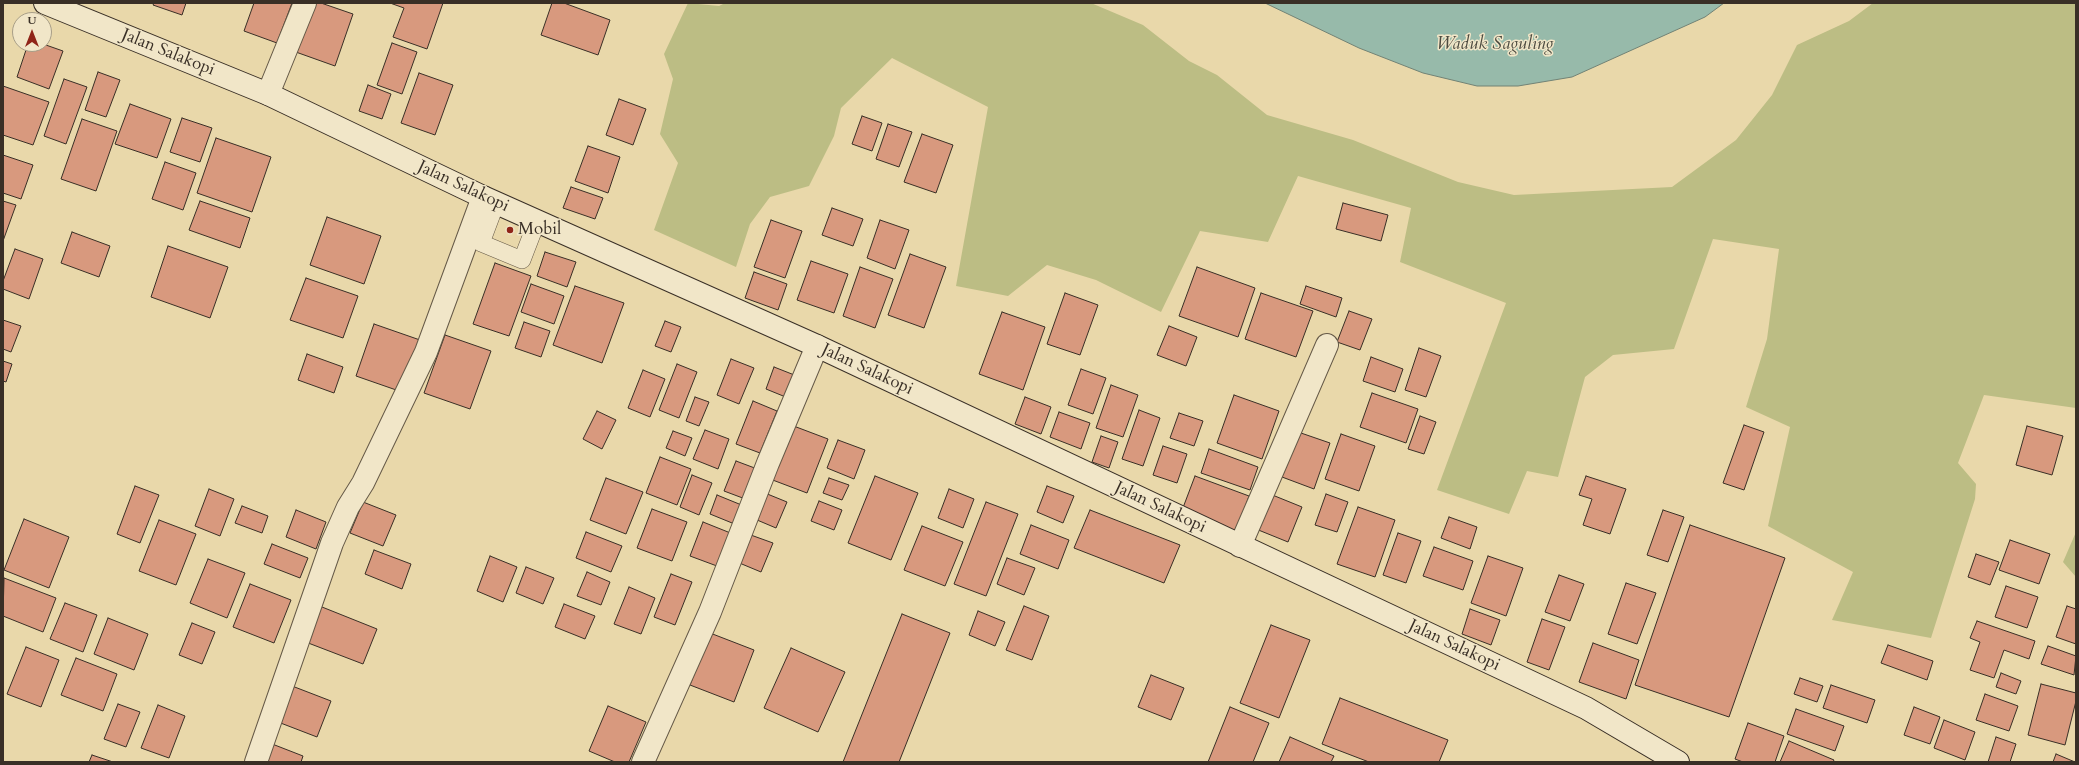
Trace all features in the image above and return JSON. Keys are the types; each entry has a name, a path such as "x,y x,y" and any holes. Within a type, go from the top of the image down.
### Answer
{"street":[{"name":"Jalan Salakopi","path":"45,3 268,94 489,200 817,346 1586,708 1676,761"},
{"path":"268,94 305,3"},
{"path":"256,762 332,543 348,507 363,483 426,352 489,200"},
{"path":"1240,546 1327,345"},
{"path":"643,762 710,612 768,463 817,346"}],"lane":[{"path":"489,200 481,243 522,260 537,221"}],"green space":[{"path":"688,3 719,6 725,3 1091,3 1143,25 1189,61 1217,75 1267,115 1353,140 1458,182 1514,195 1672,187 1736,140 1772,95 1797,45 1849,21 1873,3 2076,3 2076,408 1984,395 1958,463 1976,484 1975,499 1931,638 1832,620 1853,572 1768,526 1790,427 1746,407 1767,339 1779,249 1713,239 1674,349 1613,355 1585,377 1558,477 1527,471 1509,514 1437,490 1506,303 1400,262 1411,208 1298,176 1268,242 1200,231 1161,312 1096,280 1047,265 1008,296 956,286 988,107 892,58 841,108 834,136 809,186 770,197 750,224 736,267 654,230 678,163 660,134 673,79 664,54"},
{"path":"2076,532 2076,577 2063,562"}],"water":[{"name":"Waduk Saguling","path":"1265,3 1724,3 1705,17 1572,77 1518,86 1477,86 1423,73 1359,48"}],"building":[{"path":"154,3 186,3 182,15 153,5"},
{"path":"254,3 292,3 277,43 244,31"},
{"path":"310,3 321,3 353,14 335,66 293,51"},
{"path":"390,3 443,3 427,49 393,37 404,8"},
{"path":"552,3 564,3 610,20 598,55 541,35"},
{"path":"392,43 417,52 402,94 377,85"},
{"path":"52,47 63,51 49,89 17,77 25,52 52,52"},
{"path":"98,72 120,80 106,117 85,110"},
{"path":"419,73 453,85 435,135 401,123"},
{"path":"64,79 87,87 66,144 44,136"},
{"path":"368,85 391,94 382,119 359,111"},
{"path":"3,86 49,102 33,145 3,135"},
{"path":"619,99 646,109 633,145 606,135"},
{"path":"130,104 171,119 157,158 115,144"},
{"path":"862,116 882,123 872,151 852,144"},
{"path":"182,118 212,128 200,162 170,152"},
{"path":"82,119 117,131 96,191 61,179"},
{"path":"888,124 912,132 899,167 876,159"},
{"path":"922,134 953,145 936,193 904,182"},
{"path":"216,138 271,157 252,212 197,193"},
{"path":"588,146 620,157 608,193 575,181"},
{"path":"3,155 33,165 21,199 3,193"},
{"path":"165,162 196,173 183,210 152,199"},
{"path":"571,187 603,198 595,219 563,208"},
{"path":"3,201 16,205 3,241"},
{"path":"200,201 250,218 240,248 189,230"},
{"path":"1343,203 1388,215 1381,241 1336,229"},
{"path":"832,208 863,219 853,246 822,235"},
{"path":"327,217 381,236 364,284 310,265"},
{"path":"771,220 802,231 785,278 754,267"},
{"path":"880,220 909,230 895,269 867,258"},
{"path":"72,232 110,246 99,277 61,263"},
{"path":"168,246 228,267 210,318 151,297"},
{"path":"15,249 43,259 29,299 3,289 3,281"},
{"path":"545,252 576,262 567,287 537,276"},
{"path":"910,254 946,267 924,328 888,315"},
{"path":"811,261 848,274 834,313 797,300"},
{"path":"495,263 531,276 509,336 473,324"},
{"path":"860,267 893,279 875,328 843,316"},
{"path":"1197,267 1255,288 1238,337 1179,316"},
{"path":"754,272 787,284 778,310 745,298"},
{"path":"306,278 358,296 343,338 290,320"},
{"path":"531,284 564,296 554,324 521,312"},
{"path":"575,286 624,303 602,363 553,345"},
{"path":"1306,286 1342,298 1336,317 1300,304"},
{"path":"1065,293 1098,305 1080,355 1047,344"},
{"path":"1261,293 1313,311 1296,357 1245,339"},
{"path":"1349,311 1372,319 1360,350 1337,342"},
{"path":"1002,312 1045,327 1023,390 979,374"},
{"path":"3,320 21,326 11,352 3,349"},
{"path":"665,321 681,327 671,352 655,346"},
{"path":"524,322 550,331 541,357 515,348"},
{"path":"374,324 420,340 402,392 356,376"},
{"path":"1169,326 1197,337 1186,366 1157,355"},
{"path":"445,335 491,351 470,409 424,393"},
{"path":"1419,348 1441,356 1426,397 1405,390"},
{"path":"307,354 343,367 334,393 298,380"},
{"path":"1371,357 1403,369 1395,392 1363,381"},
{"path":"731,359 754,368 739,404 717,395"},
{"path":"3,361 12,364 6,382 3,381"},
{"path":"677,364 697,372 679,418 659,410"},
{"path":"774,367 802,378 793,400 766,389"},
{"path":"1081,369 1106,378 1093,414 1068,405"},
{"path":"643,370 665,379 650,417 628,408"},
{"path":"1111,385 1138,395 1123,437 1096,428"},
{"path":"1372,393 1418,409 1406,443 1360,427"},
{"path":"1234,395 1279,411 1262,459 1217,443"},
{"path":"695,397 709,402 699,426 686,421"},
{"path":"1025,397 1051,407 1041,434 1015,424"},
{"path":"753,401 777,411 760,453 736,444"},
{"path":"1139,410 1160,418 1143,466 1122,459"},
{"path":"597,411 616,420 602,449 583,439"},
{"path":"1059,412 1090,423 1081,449 1050,437"},
{"path":"1179,413 1203,421 1194,446 1170,438"},
{"path":"1420,416 1436,422 1424,454 1408,449"},
{"path":"791,425 828,439 807,493 770,479"},
{"path":"1744,425 1764,432 1744,490 1723,483"},
{"path":"2027,426 2063,436 2052,475 2016,465"},
{"path":"705,430 729,439 718,469 693,459"},
{"path":"673,431 692,438 685,456 666,448"},
{"path":"1298,432 1330,443 1314,489 1282,477"},
{"path":"1341,434 1375,446 1359,491 1325,479"},
{"path":"1101,436 1118,442 1109,468 1092,462"},
{"path":"838,440 865,450 854,479 827,468"},
{"path":"1163,446 1187,454 1177,483 1153,475"},
{"path":"1209,449 1258,467 1250,490 1201,473"},
{"path":"660,457 691,469 677,505 646,493"},
{"path":"736,461 760,470 748,500 724,491"},
{"path":"692,475 712,483 699,515 680,507"},
{"path":"875,476 918,493 891,560 848,543"},
{"path":"1195,476 1249,496 1236,533 1181,513"},
{"path":"1586,476 1626,489 1610,534 1583,525 1592,499 1579,495"},
{"path":"606,478 643,492 626,534 590,520"},
{"path":"829,478 849,485 842,500 823,493"},
{"path":"135,486 159,495 140,543 117,534"},
{"path":"1047,486 1074,496 1063,523 1037,512"},
{"path":"209,489 234,499 220,536 195,526"},
{"path":"949,489 974,499 963,528 938,518"},
{"path":"760,491 787,502 776,528 750,517"},
{"path":"1265,492 1302,507 1288,542 1251,527"},
{"path":"1326,494 1348,502 1337,532 1315,525"},
{"path":"717,495 744,506 737,525 710,514"},
{"path":"819,501 842,510 834,530 811,521"},
{"path":"363,502 396,515 383,546 350,533"},
{"path":"986,502 1018,514 986,596 954,584"},
{"path":"242,506 268,516 262,533 235,523"},
{"path":"1358,507 1395,520 1375,577 1337,564"},
{"path":"652,509 687,522 672,561 637,548"},
{"path":"296,510 326,522 316,549 286,537"},
{"path":"1090,510 1180,545 1164,583 1074,548"},
{"path":"1663,510 1684,517 1668,562 1647,555"},
{"path":"1449,517 1477,527 1470,549 1441,538"},
{"path":"24,519 69,537 49,588 4,570"},
{"path":"159,520 196,534 176,585 139,571"},
{"path":"703,522 738,536 725,569 690,556"},
{"path":"1031,525 1069,540 1058,569 1020,554"},
{"path":"1690,525 1785,558 1729,717 1635,685"},
{"path":"922,526 963,542 945,586 904,570"},
{"path":"586,532 622,546 611,572 576,558"},
{"path":"1398,533 1421,541 1406,583 1383,575"},
{"path":"748,534 773,543 761,572 737,562"},
{"path":"2010,540 2050,554 2039,584 1999,570"},
{"path":"272,544 308,558 300,578 264,564"},
{"path":"1434,547 1473,561 1463,590 1423,576"},
{"path":"374,550 411,564 402,589 365,574"},
{"path":"1976,554 1999,562 1990,585 1968,577"},
{"path":"490,556 517,567 503,602 477,591"},
{"path":"1488,556 1523,568 1506,616 1471,603"},
{"path":"1007,558 1035,568 1024,595 997,584"},
{"path":"208,559 245,573 227,618 190,603"},
{"path":"526,567 554,578 543,604 516,593"},
{"path":"587,572 610,582 601,605 577,596"},
{"path":"671,574 692,582 675,625 654,617"},
{"path":"1559,575 1584,584 1570,621 1545,612"},
{"path":"4,578 56,598 43,632 3,616"},
{"path":"1626,583 1656,593 1637,644 1608,634"},
{"path":"250,584 291,600 274,643 233,627"},
{"path":"2006,586 2038,597 2027,628 1995,617"},
{"path":"629,587 655,598 641,634 614,624"},
{"path":"65,603 97,615 83,652 50,639"},
{"path":"564,604 595,616 585,639 555,627"},
{"path":"317,605 377,629 363,664 303,641"},
{"path":"1024,606 1049,616 1032,660 1006,650"},
{"path":"2067,606 2076,609 2076,644 2056,637"},
{"path":"1470,609 1500,620 1491,645 1462,634"},
{"path":"978,611 1005,622 995,646 969,635"},
{"path":"902,614 950,633 899,762 843,762"},
{"path":"108,618 148,634 134,670 94,654"},
{"path":"1542,619 1565,627 1549,670 1527,662"},
{"path":"1977,621 2035,641 2029,659 2004,650 1994,678 1970,670 1980,642 1970,638"},
{"path":"192,623 215,632 202,664 179,655"},
{"path":"1271,625 1310,640 1279,718 1240,703"},
{"path":"710,633 754,650 734,702 690,685"},
{"path":"1593,643 1639,660 1626,699 1579,682"},
{"path":"1888,645 1933,661 1927,680 1881,663"},
{"path":"2048,646 2076,656 2074,675 2041,664"},
{"path":"26,647 59,660 41,707 7,694"},
{"path":"791,648 845,672 818,732 764,708"},
{"path":"76,658 117,674 103,711 61,695"},
{"path":"2001,673 2021,681 2016,694 1996,687"},
{"path":"1151,675 1184,688 1171,720 1138,707"},
{"path":"1800,678 1823,686 1817,702 1794,694"},
{"path":"2041,684 2076,693 2076,701 2065,745 2028,735"},
{"path":"1831,685 1875,700 1867,723 1823,708"},
{"path":"292,686 331,701 317,737 278,722"},
{"path":"1985,694 2018,706 2009,731 1976,720"},
{"path":"1340,698 1448,740 1439,762 1369,762 1322,744"},
{"path":"118,704 140,712 126,747 104,739"},
{"path":"158,705 185,716 169,758 141,748"},
{"path":"608,706 646,722 629,762 615,762 589,751"},
{"path":"1230,707 1269,723 1253,762 1208,762"},
{"path":"1914,707 1940,717 1930,744 1904,735"},
{"path":"1796,709 1844,726 1835,751 1787,734"},
{"path":"1944,720 1975,732 1965,760 1934,748"},
{"path":"1748,723 1784,736 1775,762 1743,762 1735,759"},
{"path":"1290,737 1334,756 1331,762 1279,762"},
{"path":"1996,737 2016,744 2010,762 1988,762"},
{"path":"1789,741 1834,760 1833,762 1780,762"},
{"path":"267,742 303,756 301,762 259,762"},
{"path":"2056,754 2075,762 2053,762"},
{"path":"92,755 113,762 89,762"}],"place":[{"name":"Mobil","path":"510,230"}]}
